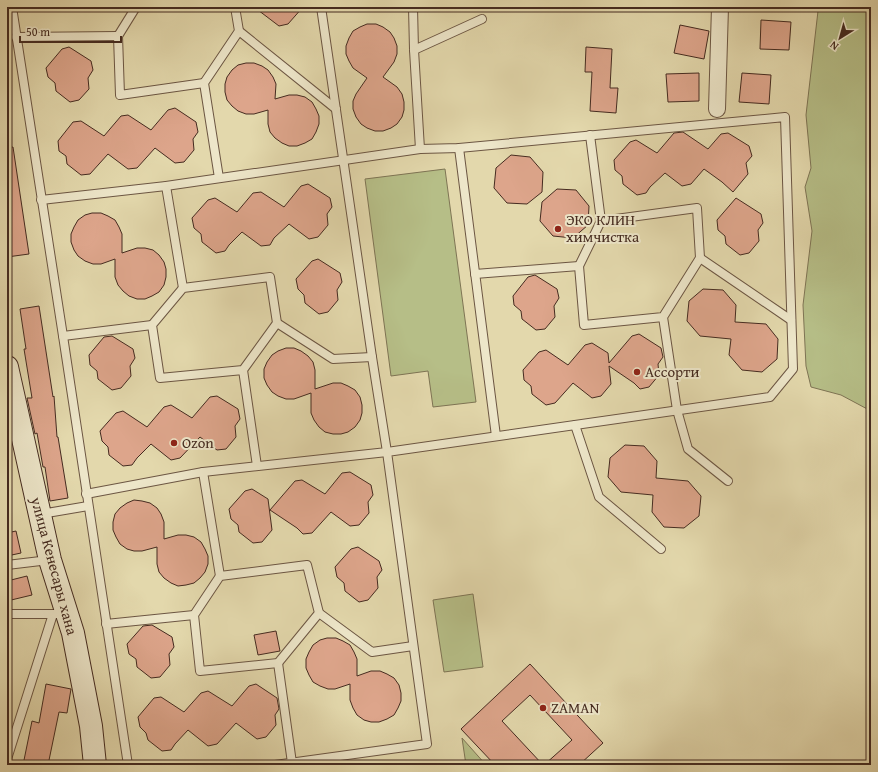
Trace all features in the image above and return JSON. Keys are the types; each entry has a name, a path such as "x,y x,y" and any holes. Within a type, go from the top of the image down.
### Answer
{"street":[{"path":"717,109 720,7"},
{"name":"улица Кенесары хана","path":"7,368 14,432 40,514 60,614 73,633 91,726 95,765"}],"lane":[{"path":"12,7 128,765"},
{"path":"136,7 118,36 120,95 204,83"},
{"path":"235,7 239,31 336,109"},
{"path":"275,765 427,744 387,452 321,7"},
{"path":"413,7 420,150"},
{"path":"414,50 482,19"},
{"path":"219,178 204,83 239,31"},
{"path":"16,37 118,36"},
{"path":"41,200 166,186 420,150 459,148 784,117 792,369 770,397 387,452 203,472 86,494"},
{"path":"590,135 601,221 579,266 584,325 663,317"},
{"path":"459,148 496,436"},
{"path":"166,186 183,288"},
{"path":"601,221 697,208 700,258 663,317 677,410 688,449 728,481"},
{"path":"700,258 791,320"},
{"path":"475,274 579,266"},
{"path":"63,336 152,325 183,288 270,277 277,323 243,370 257,466"},
{"path":"277,323 333,359 372,356"},
{"path":"152,325 160,378 243,370"},
{"path":"574,425 599,497 661,549"},
{"path":"203,472 220,576 194,615 200,671 278,663 319,613"},
{"path":"40,514 88,506"},
{"path":"7,565 50,560"},
{"path":"220,576 307,565 319,613 372,652 413,646"},
{"path":"7,614 60,614 7,759"},
{"path":"106,624 194,615"},
{"path":"278,663 292,763"}],"green space":[{"path":"821,7 871,7 871,411 841,395 811,387 806,366 803,305 812,231 805,187 811,168 806,115 818,11"},
{"path":"445,169 476,402 433,407 428,371 391,376 365,179"},
{"path":"473,594 483,667 444,672 433,600"},
{"path":"462,738 486,765 466,765"}],"building":[{"path":"254,7 303,7 288,24 279,26"},
{"path":"761,20 791,22 789,50 760,49"},
{"path":"367,24 376,24 390,32 397,46 397,54 394,62 383,77 397,87 402,94 404,110 402,117 397,124 383,131 375,131 361,124 353,109 353,101 356,94 367,78 353,68 346,54 346,46 353,31"},
{"path":"680,25 709,31 704,59 674,53"},
{"path":"69,47 91,61 93,70 88,78 89,89 79,100 70,102 56,91 55,83 48,77 46,68 62,49"},
{"path":"586,47 612,49 610,88 618,88 616,113 590,111 592,72 585,72"},
{"path":"254,63 268,70 276,84 275,99 289,95 297,95 305,97 312,102 319,116 319,124 312,139 297,146 289,146 275,138 270,132 268,124 268,110 254,114 246,114 238,111 232,106 227,100 225,92 227,77 238,65"},
{"path":"699,73 699,101 668,102 666,74"},
{"path":"742,73 771,75 769,104 739,102"},
{"path":"175,108 196,122 198,132 193,139 194,150 184,162 175,163 155,148 137,168 128,169 108,154 90,174 81,175 67,164 66,156 59,151 58,141 73,122 81,121 104,136 121,116 128,115 151,130 168,110"},
{"path":"683,132 708,149 721,134 728,133 749,146 752,156 746,163 748,174 733,192 704,169 691,184 682,186 665,173 650,187 646,193 637,195 623,184 622,176 615,170 614,160 630,142 636,140 657,153 674,133"},
{"path":"13,147 29,254 7,257 7,148"},
{"path":"511,155 530,157 543,172 542,192 527,204 507,203 494,188 496,168"},
{"path":"308,184 330,198 332,207 327,214 328,225 318,237 309,239 289,224 274,238 270,245 261,246 242,232 225,251 216,253 202,242 201,234 194,228 192,218 208,200 215,198 237,212 253,193 261,192 284,207 301,186"},
{"path":"557,189 576,190 589,206 588,225 573,238 553,236 540,221 542,202"},
{"path":"736,198 761,214 763,223 758,230 759,241 749,253 740,255 726,244 725,236 718,230 717,220"},
{"path":"101,213 115,220 122,234 122,253 137,248 145,248 153,250 159,255 164,262 166,277 164,285 159,292 145,299 137,299 129,296 118,285 115,277 115,259 101,264 93,264 78,256 71,242 71,234 78,220 85,215"},
{"path":"318,259 340,273 342,282 337,290 338,300 328,312 319,314 305,303 304,295 298,289 296,279 312,261"},
{"path":"535,275 557,289 559,298 554,306 555,317 545,329 536,330 522,319 521,311 514,305 513,296 528,277"},
{"path":"703,289 723,290 736,305 735,322 766,324 778,339 777,359 762,372 742,370 729,355 731,339 700,336 687,321 689,301"},
{"path":"39,306 53,397 54,396 57,437 68,498 50,501 45,467 43,467 37,433 35,434 27,398 32,398 24,349 26,349 20,309"},
{"path":"639,334 661,348 663,357 658,364 659,375 649,387 640,389 634,383 609,366 611,384 601,396 592,398 573,383 555,403 546,405 532,394 531,386 524,380 523,370 539,352 546,350 568,365 585,345 592,343 608,353 609,363 632,336"},
{"path":"112,336 133,349 135,358 130,366 131,376 121,388 112,390 98,379 97,371 90,365 89,355 104,337"},
{"path":"286,348 294,348 301,351 313,362 315,370 315,389 333,383 341,383 355,390 360,397 362,413 360,420 355,427 348,432 341,434 325,432 319,427 311,413 311,393 294,399 286,399 272,392 264,378 264,369 272,355"},
{"path":"217,396 238,409 240,419 235,426 236,437 226,449 217,450 200,437 180,458 171,460 151,444 132,465 123,466 109,455 108,447 102,441 100,431 116,413 123,411 147,427 164,407 171,405 192,418 210,397"},
{"path":"625,445 644,446 657,461 656,478 688,481 701,496 699,516 684,528 664,527 652,512 653,495 621,492 608,477 610,458"},
{"path":"350,472 371,485 373,495 368,502 369,513 359,525 350,526 331,512 312,533 303,534 297,528 270,510 295,481 302,480 325,494 342,473"},
{"path":"252,489 268,499 272,530 262,542 253,543 239,532 238,525 231,519 229,509 245,491"},
{"path":"134,500 150,503 157,508 164,522 164,539 178,535 186,535 194,537 201,542 208,556 208,564 205,572 194,583 178,586 164,578 159,572 157,564 157,547 142,551 134,551 127,549 120,544 113,530 115,514 120,508"},
{"path":"16,531 21,553 7,556 7,533"},
{"path":"358,547 379,561 382,570 377,577 378,588 368,600 359,602 345,591 344,583 337,577 335,567 351,549"},
{"path":"27,576 32,595 7,601 7,581"},
{"path":"152,625 172,637 174,647 169,654 170,665 160,677 151,678 137,667 136,659 129,654 127,644 143,626"},
{"path":"276,631 280,651 258,655 254,635"},
{"path":"336,638 350,645 357,659 357,676 371,671 380,671 394,678 399,685 401,701 394,715 379,722 364,720 357,715 353,708 350,700 350,684 335,689 328,689 313,682 306,668 306,659 313,645 320,640"},
{"path":"530,664 603,743 579,765 544,765 572,740 530,695 502,721 543,765 495,765 461,729"},
{"path":"46,684 71,689 67,713 59,712 48,765 23,765 32,721 39,723"},
{"path":"256,684 277,698 279,709 275,715 276,725 266,737 257,739 236,723 217,744 208,746 188,730 171,750 162,751 148,740 146,733 140,727 138,717 154,698 161,697 184,712 201,693 208,691 232,706 249,686"}],"place":[{"name":"ЭКО КЛИН химчистка","path":"558,229"},
{"name":"Ассорти","path":"637,372"},
{"name":"Ozon","path":"174,443"},
{"name":"ZAMAN","path":"543,708"}]}
